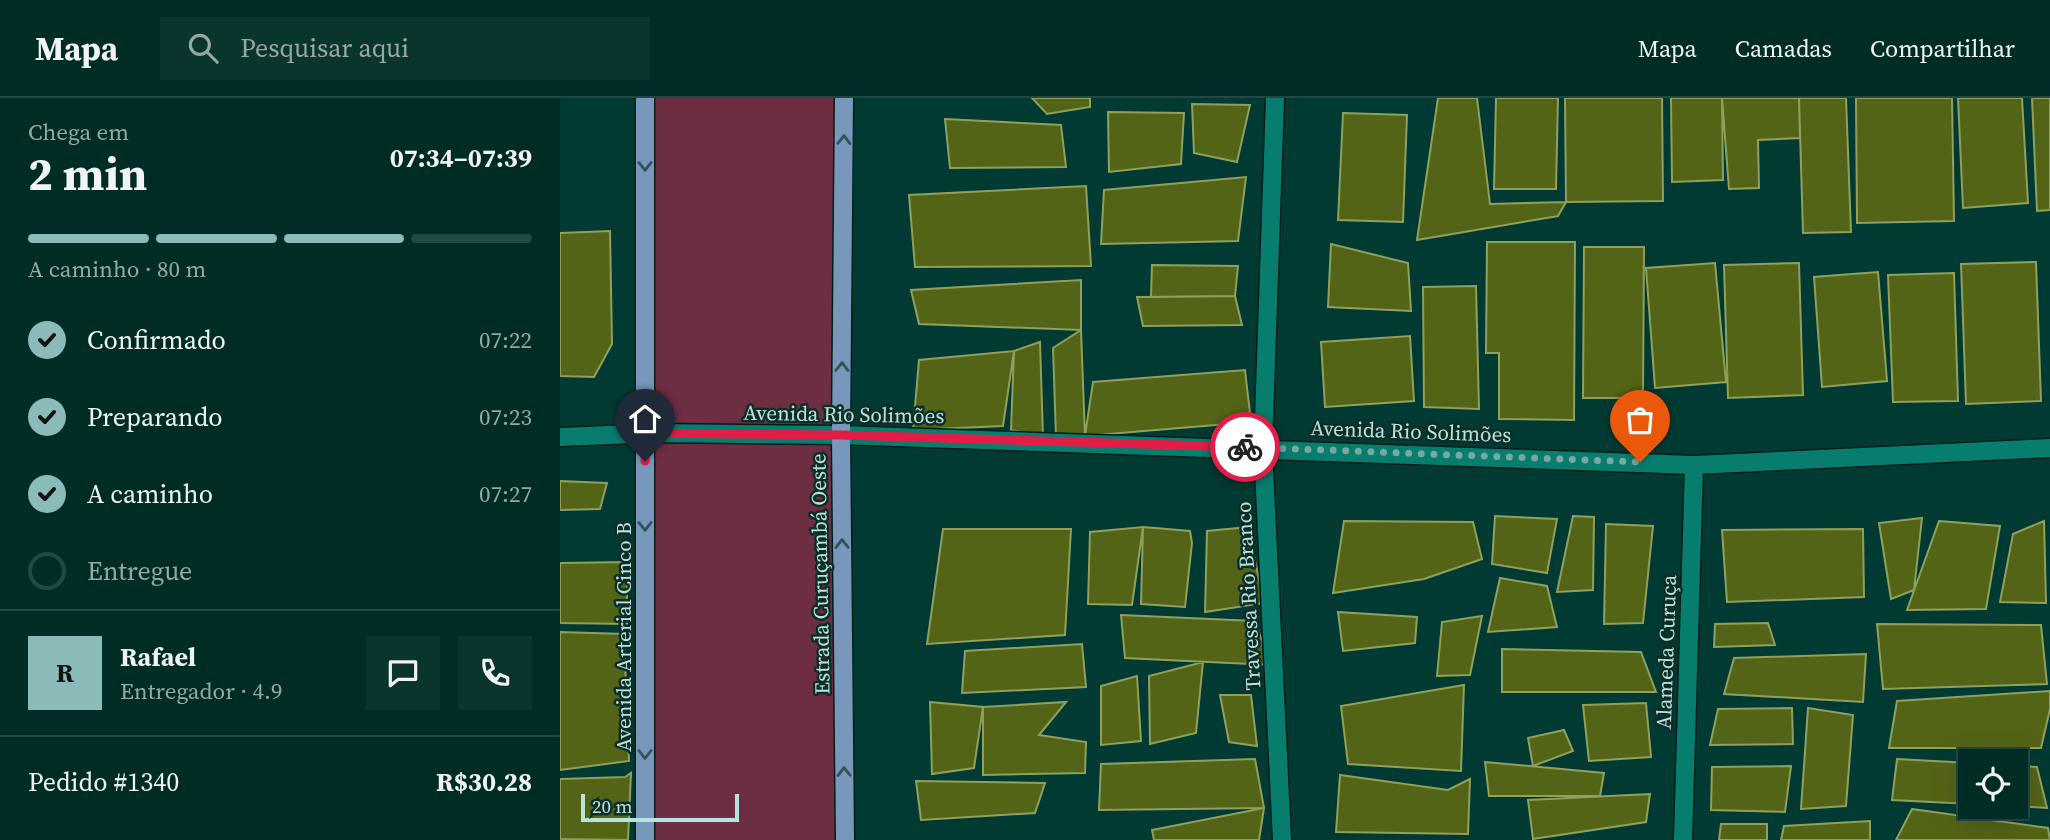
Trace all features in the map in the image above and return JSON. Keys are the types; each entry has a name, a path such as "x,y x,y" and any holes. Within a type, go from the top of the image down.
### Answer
{"main road":[{"name":"Avenida Arterial Cinco B","path":"645,98 645,840"},
{"name":"Estrada Curuçambá Oeste","path":"844,98 841,435 845,840"}],"street":[{"name":"Travessa Rio Branco","path":"1275,98 1263,448 1282,840"},
{"name":"Avenida Rio Solimões","path":"560,437 645,433 841,435 1694,464 2050,448"},
{"name":"Alameda Curuça","path":"1683,840 1694,464"}],"shaded area":[{"path":"645,98 844,98 843,840 650,840"}],"building":[{"path":"1032,98 1090,98 1090,107 1047,114"},
{"path":"1438,98 1477,98 1490,204 1566,202 1558,216 1417,240"},
{"path":"1496,98 1558,98 1556,189 1494,189"},
{"path":"1565,98 1662,98 1663,201 1566,202"},
{"path":"1671,98 1722,98 1723,180 1672,182"},
{"path":"1722,98 1799,98 1800,138 1758,140 1759,188 1729,189"},
{"path":"1799,98 1846,98 1851,232 1803,233"},
{"path":"1856,98 1952,98 1954,221 1857,223"},
{"path":"1958,98 2022,98 2028,203 1963,208"},
{"path":"2032,98 2050,98 2050,210 2037,211"},
{"path":"1192,104 1250,105 1237,162 1194,153"},
{"path":"1108,112 1184,113 1181,164 1109,172"},
{"path":"1343,113 1407,115 1403,222 1338,220"},
{"path":"945,119 1061,125 1066,167 950,168"},
{"path":"1246,177 1238,241 1101,244 1104,190"},
{"path":"1086,186 1091,266 915,267 909,195"},
{"path":"610,231 612,344 594,377 560,376 560,233"},
{"path":"1487,242 1575,242 1574,420 1499,419 1499,353 1486,353"},
{"path":"1331,244 1408,263 1411,311 1328,307"},
{"path":"1584,247 1644,247 1643,398 1583,398"},
{"path":"2036,262 2041,401 1966,404 1961,264"},
{"path":"1715,263 1726,382 1655,388 1646,268"},
{"path":"1799,263 1803,395 1728,398 1724,265"},
{"path":"1152,265 1238,266 1235,296 1151,297"},
{"path":"1878,272 1887,381 1822,387 1814,277"},
{"path":"1954,273 1958,401 1893,402 1888,275"},
{"path":"1081,280 1081,330 919,324 911,290"},
{"path":"1476,286 1479,409 1424,407 1423,287"},
{"path":"1235,296 1242,325 1143,326 1137,297"},
{"path":"1081,330 1085,436 1056,437 1053,348"},
{"path":"1410,336 1414,401 1325,407 1321,342"},
{"path":"1040,342 1043,437 1011,430 1014,351"},
{"path":"1014,351 1003,426 913,430 919,360"},
{"path":"1245,370 1251,422 1085,436 1093,382"},
{"path":"560,481 607,483 600,509 560,510"},
{"path":"1495,516 1557,519 1547,573 1492,564"},
{"path":"1573,516 1594,517 1593,590 1557,592"},
{"path":"1922,518 1914,590 1891,599 1879,523"},
{"path":"1344,521 1473,522 1482,559 1424,579 1333,593"},
{"path":"1939,521 2000,526 1986,609 1907,610"},
{"path":"2044,521 2046,603 2000,602 2013,534"},
{"path":"1606,524 1653,526 1643,623 1604,624"},
{"path":"1143,527 1132,605 1088,604 1090,532"},
{"path":"1143,527 1190,531 1192,543 1185,607 1141,604"},
{"path":"1248,527 1264,603 1205,612 1207,531"},
{"path":"943,529 1071,529 1065,635 927,644"},
{"path":"1863,529 1864,597 1727,602 1722,530"},
{"path":"627,562 627,624 560,623 560,563"},
{"path":"1500,578 1547,586 1557,627 1488,632"},
{"path":"1338,612 1417,617 1415,643 1343,651"},
{"path":"1121,615 1255,621 1271,665 1125,658"},
{"path":"1482,616 1470,675 1437,676 1442,622"},
{"path":"1768,623 1775,645 1714,647 1715,624"},
{"path":"1877,624 2041,625 2047,684 1883,689"},
{"path":"560,632 624,634 629,761 560,770"},
{"path":"1082,644 1086,687 962,693 965,651"},
{"path":"1502,649 1641,652 1656,692 1502,692"},
{"path":"1866,654 1863,702 1724,694 1734,658"},
{"path":"1203,662 1196,733 1150,744 1149,676"},
{"path":"1137,676 1141,741 1101,745 1101,686"},
{"path":"1464,685 1461,771 1348,764 1341,706"},
{"path":"2050,691 2050,709 2041,748 1889,748 1897,701"},
{"path":"1220,695 1251,695 1257,746 1229,742"},
{"path":"930,702 983,707 974,768 932,774"},
{"path":"1066,702 1039,735 1086,742 1085,773 983,775 983,707"},
{"path":"1646,703 1651,757 1589,761 1583,705"},
{"path":"1792,708 1793,744 1710,745 1718,709"},
{"path":"1808,708 1853,715 1846,806 1801,809"},
{"path":"1564,730 1573,751 1533,766 1528,738"},
{"path":"1255,759 1264,808 1099,810 1101,764"},
{"path":"1897,759 1958,762 1958,803 1892,800"},
{"path":"1485,762 1604,773 1600,796 1489,796"},
{"path":"1791,766 1785,812 1711,810 1712,767"},
{"path":"2028,767 2037,767 2047,808 2028,807"},
{"path":"631,773 628,840 560,839 560,779 625,777"},
{"path":"1340,775 1448,790 1470,779 1468,834 1336,832"},
{"path":"916,781 1045,783 1035,813 921,820"},
{"path":"1650,794 1646,822 1533,839 1528,800"},
{"path":"1264,808 1259,840 1154,840 1152,830"},
{"path":"1912,809 1958,815 1958,819 1984,819 2048,828 2050,840 1896,840"},
{"path":"1870,821 1870,840 1781,840 1784,826"},
{"path":"1721,824 1767,824 1767,840 1719,840"}],"way so far":[{"path":"1245,447 1640,462"}],"route":[{"path":"645,461 645,433 841,435 1245,447"}]}
